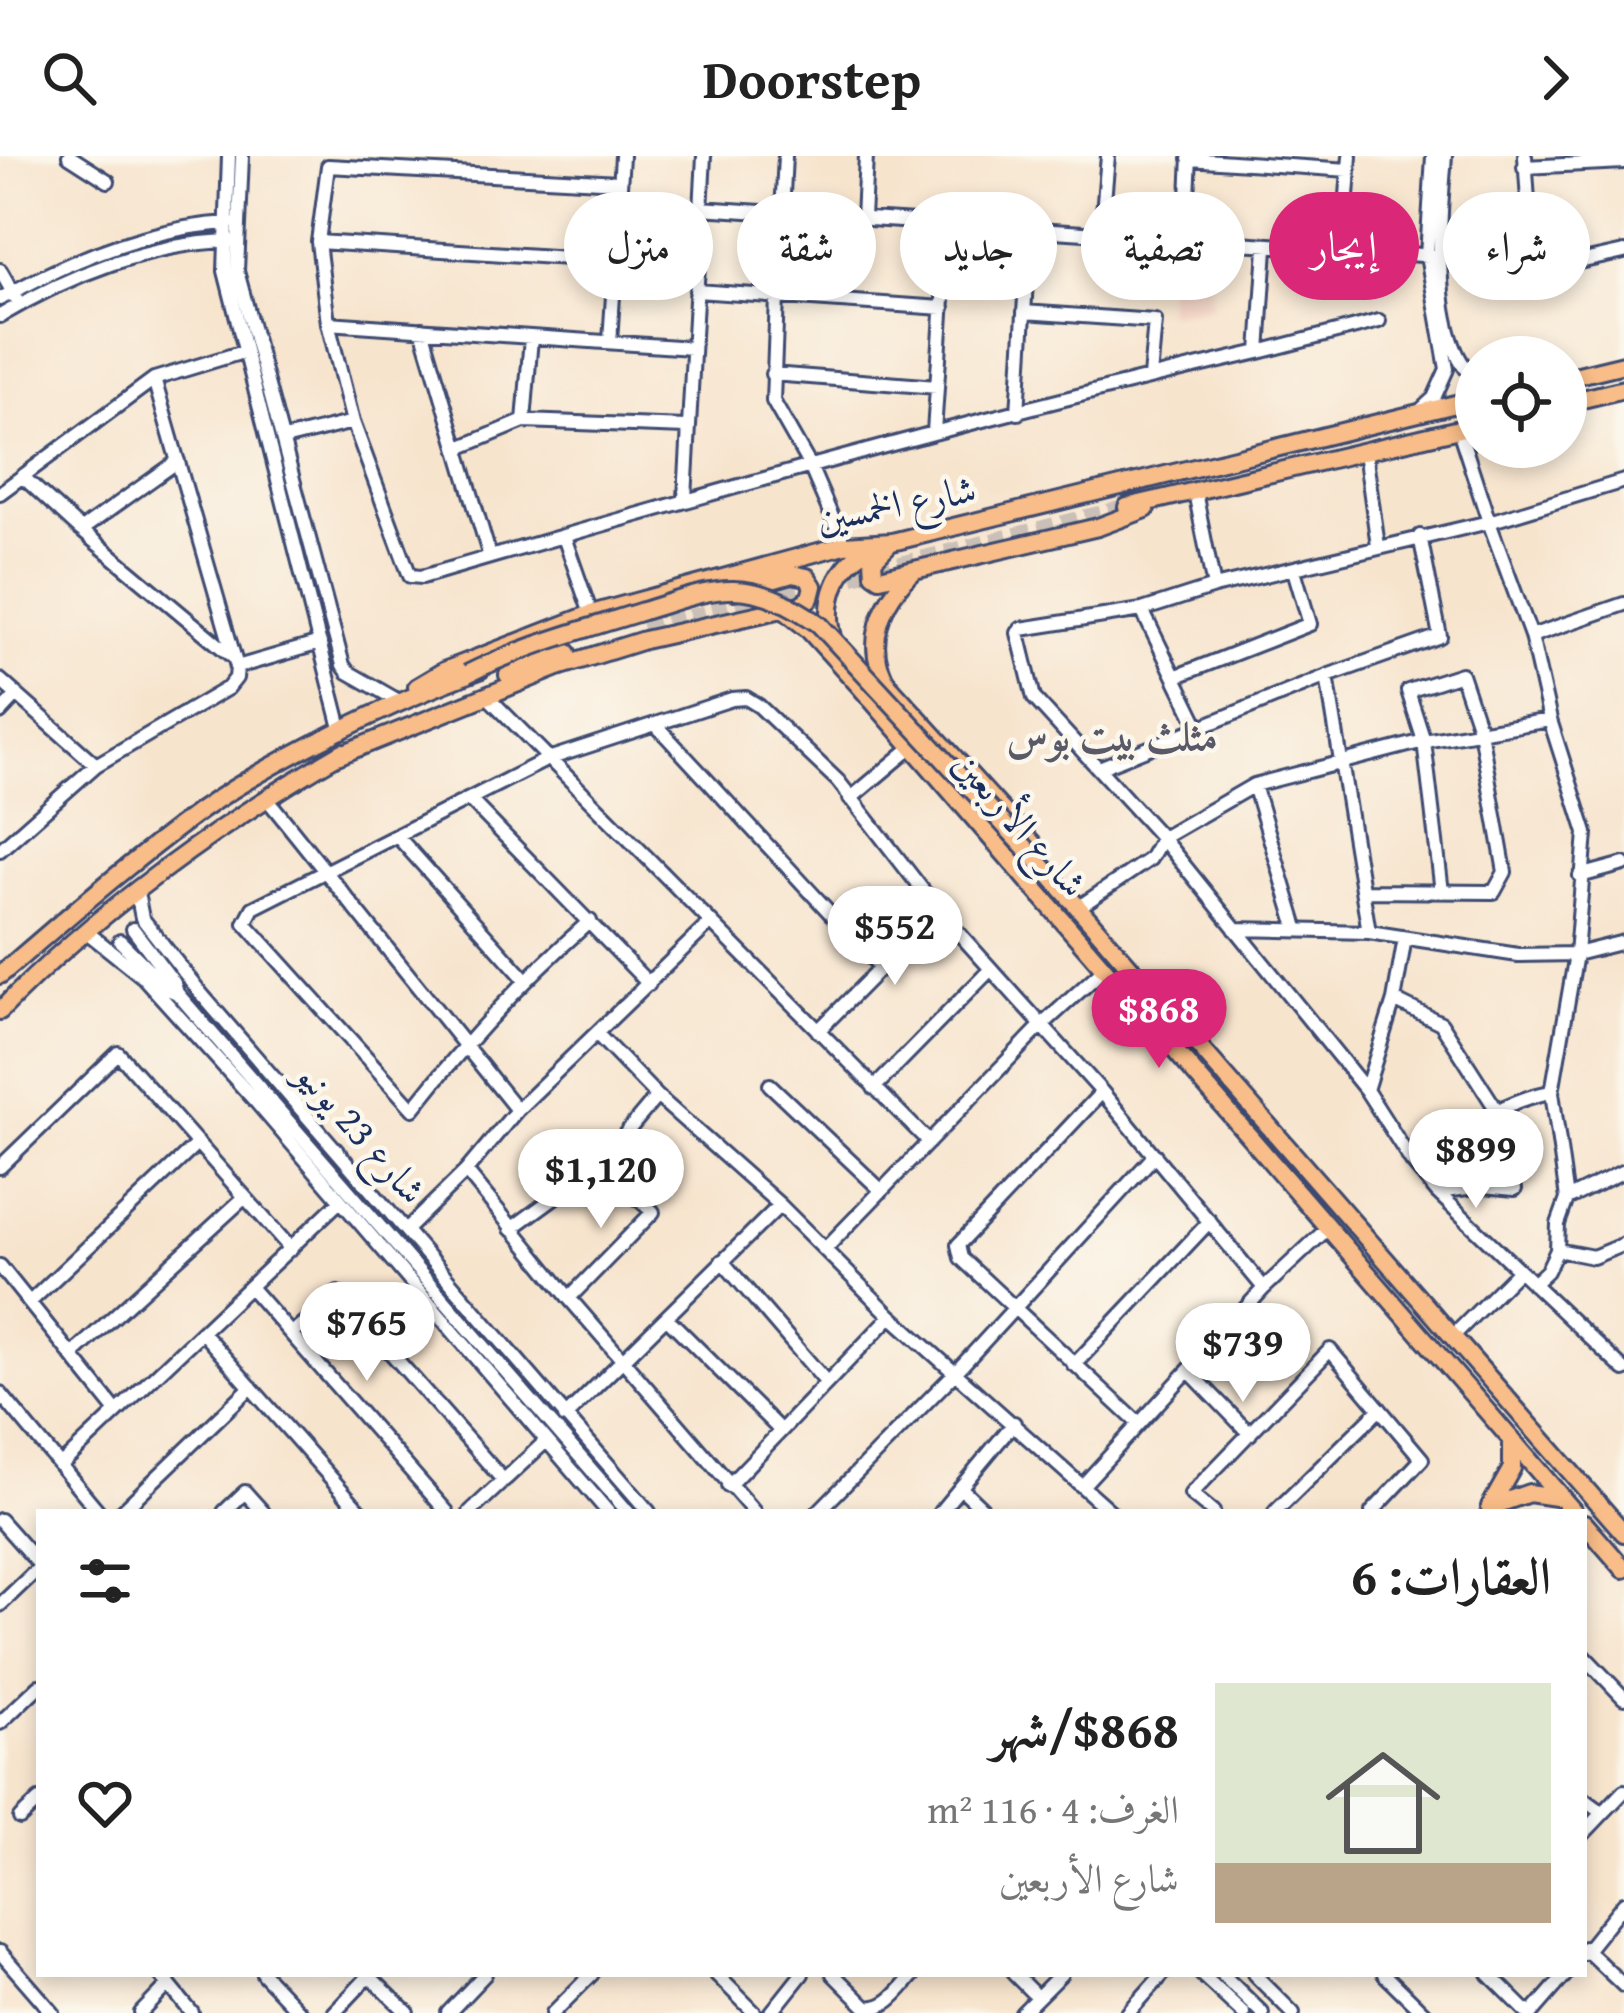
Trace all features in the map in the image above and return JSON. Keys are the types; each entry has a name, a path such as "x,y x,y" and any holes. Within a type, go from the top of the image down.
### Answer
{"main road":[{"path":"1587,374 1624,364"},
{"path":"1587,398 1624,389"},
{"name":"شارع الخمسين","path":"346,730 444,671 591,614 844,545 886,543 1455,404"},
{"path":"1127,507 1455,431"},
{"path":"886,543 874,560 874,574 886,579 1098,527 1168,499"},
{"path":"878,649 843,668 830,627 830,599 837,578 851,561 886,543"},
{"path":"914,571 899,584 880,614 880,670 1040,852 1055,880"},
{"path":"337,756 486,695 644,640 800,604 810,598 812,586 807,577 792,574 467,674"},
{"name":"شارع الأربعين","path":"467,674 509,652 680,600 730,590 791,604 819,624 1055,880 1623,1530"},
{"name":"شارع الأربعين","path":"769,610 784,608 858,684 1568,1505"},
{"path":"0,1011 137,893 337,756 478,686 643,629"},
{"path":"858,684 863,668 880,670"},
{"name":"شارع الخمسين","path":"0,975 107,882 203,809 346,730 467,674"},
{"path":"1488,1509 1512,1468 1512,1441"},
{"path":"1489,1509 1529,1493 1568,1505"},
{"path":"1587,1526 1624,1569"}],"street":[{"path":"69,156 86,161 108,181"},
{"path":"229,156 225,271 346,730"},
{"path":"230,223 242,156"},
{"path":"619,192 622,156"},
{"path":"701,192 704,156"},
{"path":"783,192 785,156"},
{"path":"864,192 866,156"},
{"path":"1105,192 1108,156"},
{"path":"1420,411 1434,398 1447,370 1432,256 1432,156"},
{"path":"1444,156 1432,256 1455,352"},
{"path":"1188,192 1190,157 1349,163"},
{"path":"1623,160 1525,161 1532,261 1562,266 1624,252"},
{"path":"619,182 328,166 319,242 328,323 353,422 410,576 422,577 564,538 685,498 934,432 1379,321"},
{"path":"0,316 11,299 125,244 186,227 230,223"},
{"path":"11,299 124,259 187,243 229,241"},
{"path":"229,241 343,665 348,673 397,700"},
{"path":"319,242 564,258"},
{"path":"1245,246 1269,248"},
{"path":"1259,352 1266,248"},
{"path":"1419,255 1432,256"},
{"path":"0,270 11,299"},
{"path":"610,342 613,300"},
{"path":"685,498 695,300"},
{"path":"778,300 772,401 810,466 844,545"},
{"path":"823,300 943,308"},
{"path":"934,432 943,300"},
{"path":"1018,413 1025,300"},
{"path":"1024,311 1155,321 1150,377"},
{"path":"328,323 692,348"},
{"path":"422,329 490,557"},
{"path":"524,421 531,338"},
{"path":"0,494 154,379 243,352"},
{"path":"772,374 937,387"},
{"path":"0,850 96,765 227,688 236,678 154,379"},
{"path":"459,448 524,421 686,427"},
{"path":"284,439 353,422"},
{"path":"1365,452 1378,546"},
{"path":"82,530 178,461"},
{"path":"1477,468 1489,523 1532,636 1550,720 1586,833 1576,954 1552,1091 1567,1199 1558,1223 1557,1250 1547,1271 1533,1284"},
{"path":"22,476 235,662"},
{"path":"1624,481 1489,523 1214,587 1142,610 1018,633 1034,698 1162,838 1366,1090 1412,1162 1437,1192 1624,1370"},
{"path":"1195,492 1214,587"},
{"path":"1099,768 1440,636 1420,536"},
{"path":"564,538 591,614"},
{"path":"1177,676 1310,624 1294,570"},
{"path":"1532,636 1624,604"},
{"path":"1142,610 1200,729"},
{"path":"235,662 320,643"},
{"path":"1365,891 1442,892 1494,892 1505,872 1480,731 1460,674 1408,691 1424,741 1442,892"},
{"path":"1327,676 1369,932"},
{"path":"0,680 96,765"},
{"path":"0,713 17,695"},
{"path":"486,695 929,1142"},
{"path":"590,921 524,979 413,1109 245,923 253,908 548,759 746,698 838,781 938,910 1102,1092 1264,1288"},
{"path":"1079,908 1150,859 1162,838 1254,784 1424,741 1550,720"},
{"path":"656,725 880,968"},
{"path":"850,799 912,748"},
{"path":"1254,784 1297,928"},
{"path":"268,800 517,1110"},
{"path":"470,800 649,983"},
{"path":"398,837 524,979"},
{"path":"1580,876 1624,865"},
{"name":"شارع 23 يونيو","path":"137,893 138,923 646,1509"},
{"path":"818,1031 938,910"},
{"path":"177,993 116,945 138,923 177,993 625,1509"},
{"path":"407,1229 466,1171 517,1110 710,923"},
{"path":"1235,929 1369,932 1518,955 1576,954 1624,942"},
{"name":"شارع 23 يونيو","path":"88,932 116,945 605,1509"},
{"path":"1366,1090 1394,1000 1405,938"},
{"path":"825,1249 1041,1026 1105,968"},
{"path":"874,1088 990,970"},
{"path":"1394,1000 1441,1022 1498,1112"},
{"path":"597,1034 892,1316 1108,1509"},
{"path":"0,1167 118,1053 291,1249"},
{"path":"770,1084 882,1191"},
{"path":"1412,1162 1498,1112 1552,1091"},
{"path":"1102,1092 958,1245 961,1258 1012,1309 1138,1423"},
{"path":"511,1229 600,1164 657,1096"},
{"path":"31,1301 198,1143"},
{"path":"821,1509 1155,1155"},
{"path":"568,1298 652,1211 600,1164"},
{"path":"466,1171 568,1298 751,1509"},
{"path":"1567,1199 1624,1171"},
{"path":"1437,1192 1483,1186 1515,1189"},
{"path":"73,1354 245,1196"},
{"path":"62,1464 340,1201"},
{"path":"565,1417 779,1205"},
{"path":"1074,1365 1210,1221"},
{"path":"1084,1484 1264,1288 1329,1227"},
{"path":"1557,1250 1593,1257 1624,1244"},
{"path":"428,1257 440,1296"},
{"path":"722,1261 827,1383"},
{"path":"0,1266 117,1412"},
{"path":"1452,1337 1520,1270"},
{"path":"250,1287 444,1509"},
{"path":"291,1334 338,1293 504,1480"},
{"path":"728,1486 892,1316"},
{"path":"667,1318 781,1431"},
{"path":"202,1332 358,1509"},
{"path":"1209,1509 1191,1494 1330,1350 1422,1459 1375,1509"},
{"path":"1189,1371 1250,1433"},
{"path":"124,1509 250,1387"},
{"path":"0,1393 97,1509"},
{"path":"1278,1509 1380,1409"},
{"path":"943,1509 1014,1423"},
{"path":"473,1509 546,1441"},
{"path":"961,1488 983,1509"},
{"path":"227,1509 245,1492 260,1509"},
{"path":"0,1520 36,1562"},
{"path":"0,1605 36,1569"},
{"path":"1587,1662 1624,1698"},
{"path":"0,1724 36,1689"},
{"path":"1587,1830 1624,1791"},
{"path":"1587,1801 1603,1813"},
{"path":"20,1818 36,1803"},
{"path":"1587,1948 1624,1903"},
{"path":"0,1952 52,2013"},
{"path":"1587,1952 1624,1986"},
{"path":"266,1977 300,2013"},
{"path":"334,2013 366,1977"},
{"path":"370,1977 408,2013"},
{"path":"448,2013 482,1977"},
{"path":"553,2013 589,1977"},
{"path":"719,1977 754,2013"},
{"path":"771,2013 800,1977"},
{"path":"836,1977 873,2009 886,2004 911,1977"},
{"path":"1017,1977 1032,1992"},
{"path":"1012,2013 1047,1977"},
{"path":"1022,2013 1058,1977"},
{"path":"1128,2013 1159,1977"},
{"path":"1205,1977 1243,2013"},
{"path":"1225,1977 1262,2013"},
{"path":"1258,1977 1293,2013"},
{"path":"1387,1977 1424,2013"},
{"path":"1492,1977 1530,2013 1563,1977"},
{"path":"141,2013 164,1979 192,2013"}],"shaded area":[{"path":"1168,300 1211,300 1211,307 1168,313"}],"tunnel":[{"path":"643,629 1127,507"}],"district":[{"name":"مثلث بيت بوس","path":"1112,735"}]}
